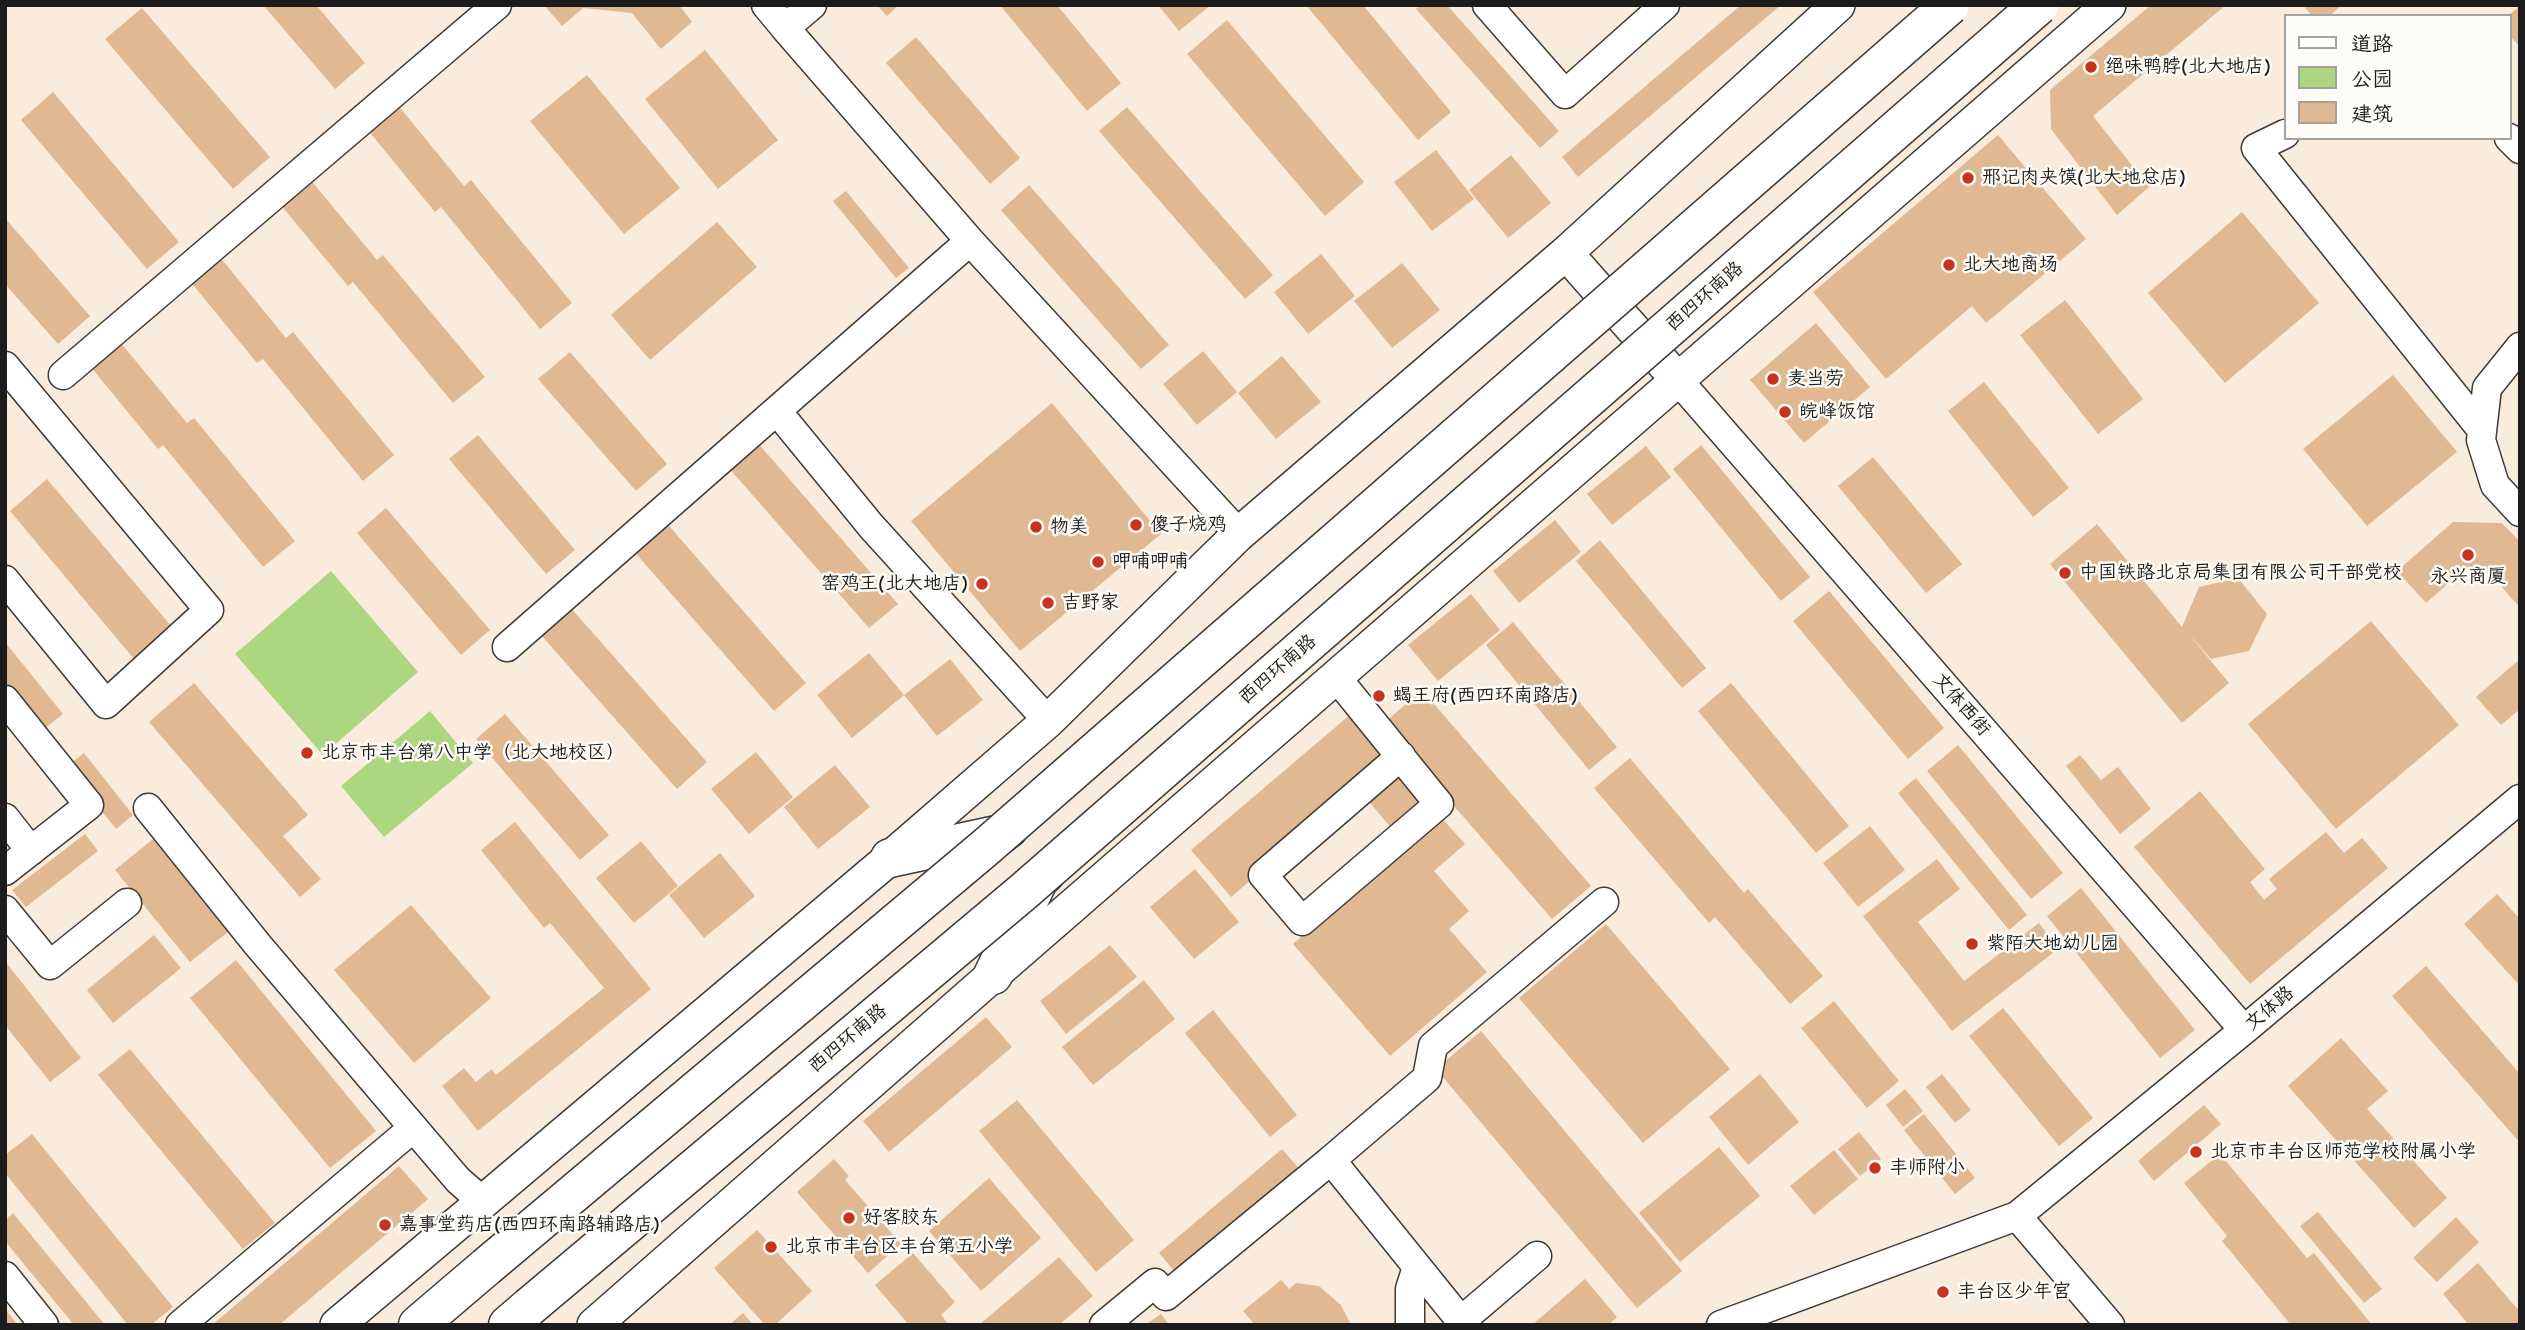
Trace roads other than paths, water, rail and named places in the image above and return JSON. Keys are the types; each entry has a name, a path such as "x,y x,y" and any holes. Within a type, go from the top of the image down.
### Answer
{"main road":[{"path":"890,858 1001,834 1950,5"},
{"path":"418,1325 986,847 1950,5"},
{"name":"西四环南路","path":"993,975 1039,879 2039,5"},
{"name":"西四环南路","path":"518,1316 1023,892 2039,5"}],"street":[{"path":"63,374 497,5"},
{"path":"766,5 970,242 1239,534"},
{"path":"785,28 812,5"},
{"path":"1487,5 1565,94 1665,5"},
{"path":"337,1325 890,858 1048,721 1239,534 1566,253 1838,5"},
{"name":"西四环南路","path":"594,1325 2109,5"},
{"path":"2284,135 2256,149 2482,430"},
{"path":"507,647 970,242"},
{"path":"1566,253 1678,380"},
{"path":"2520,347 2487,388 2481,440 2495,485 2520,512"},
{"path":"5,366 209,610 106,704 5,580"},
{"name":"文体西街","path":"1678,380 2244,1031"},
{"path":"777,411 871,526 1048,721"},
{"path":"1336,677 1401,756 1439,804 1302,921 1262,875 1401,756"},
{"path":"5,700 89,805 5,871"},
{"name":"文体路","path":"1721,1325 2017,1216 2244,1031 2520,799"},
{"path":"148,808 257,944 458,1180 482,1202"},
{"path":"5,818 31,851"},
{"path":"1104,1325 1155,1283 1166,1296 1331,1160 1427,1078 1433,1046 1604,902"},
{"path":"5,910 50,965 127,903"},
{"path":"180,1325 413,1128"},
{"path":"1331,1160 1461,1321 1537,1256"},
{"path":"2017,1216 2110,1325"},
{"path":"1410,1325 1410,1289 1417,1266"},
{"path":"5,1276 44,1325"}],"place":[{"name":"绝味鸭脖(北大地店)","path":"2091,67"},
{"name":"邢记肉夹馍(北大地总店)","path":"1968,178"},
{"name":"北大地商场","path":"1949,265"},
{"name":"麦当劳","path":"1773,379"},
{"name":"皖峰饭馆","path":"1785,412"},
{"name":"傻子烧鸡","path":"1136,525"},
{"name":"物美","path":"1036,527"},
{"name":"永兴商厦","path":"2468,555"},
{"name":"呷哺呷哺","path":"1098,562"},
{"name":"中国铁路北京局集团有限公司干部党校","path":"2065,573"},
{"name":"窑鸡王(北大地店)","path":"982,584"},
{"name":"吉野家","path":"1048,603"},
{"name":"蝎王府(西四环南路店)","path":"1379,696"},
{"name":"北京市丰台第八中学（北大地校区）","path":"307,753"},
{"name":"紫陌大地幼儿园","path":"1972,944"},
{"name":"北京市丰台区师范学校附属小学","path":"2196,1152"},
{"name":"丰师附小","path":"1875,1168"},
{"name":"好客胶东","path":"849,1218"},
{"name":"嘉事堂药店(西四环南路辅路店)","path":"385,1225"},
{"name":"北京市丰台区丰台第五小学","path":"771,1247"},
{"name":"丰台区少年宫","path":"1943,1292"}]}
